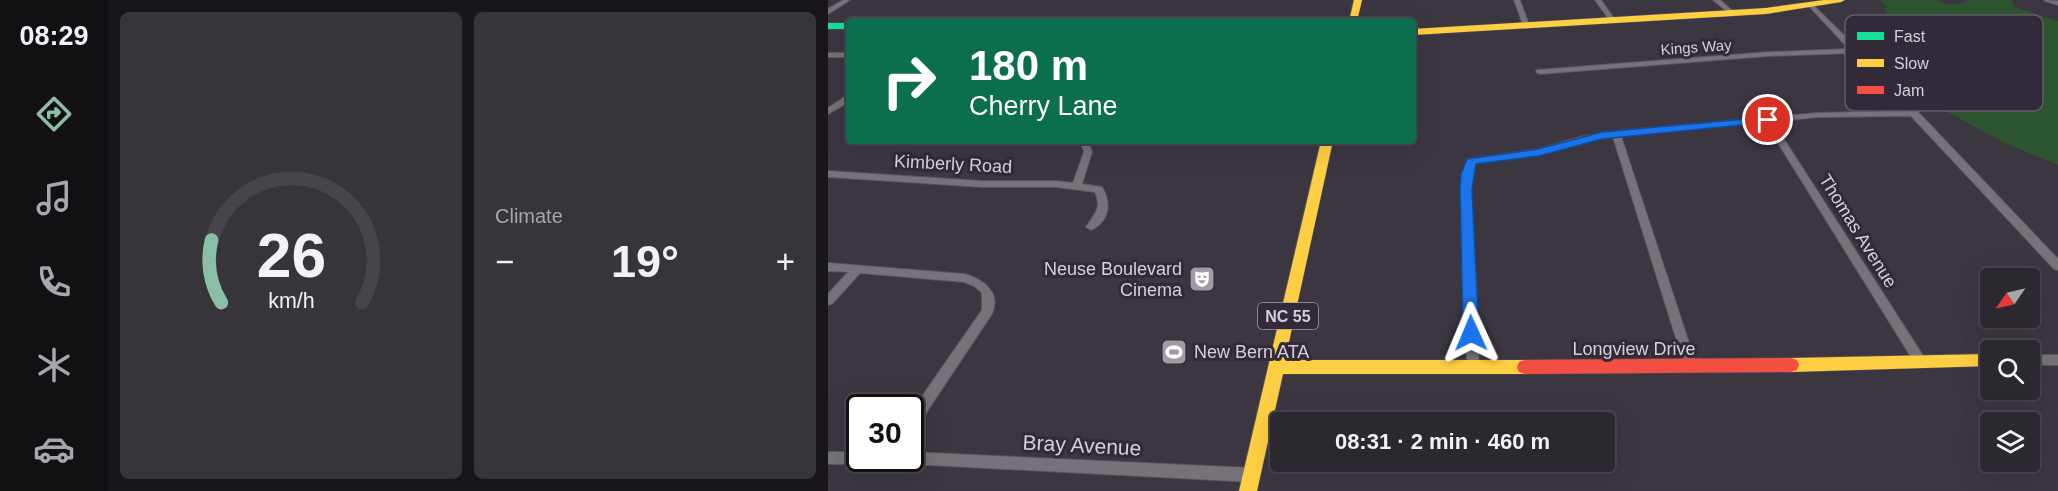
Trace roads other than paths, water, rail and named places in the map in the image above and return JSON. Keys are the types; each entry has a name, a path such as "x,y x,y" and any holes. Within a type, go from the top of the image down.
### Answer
{"street":[{"path":"828,12 847,0"},
{"path":"1354,18 1358,0"},
{"path":"1516,0 1526,25"},
{"path":"1598,0 1613,21"},
{"path":"1716,0 1732,13"},
{"path":"1416,33 1732,13 1841,0"},
{"path":"2047,0 2058,3"},
{"path":"1811,5 1845,41"},
{"path":"828,26 846,26"},
{"name":"Kings Way","path":"1540,72 1769,54 1845,51"},
{"path":"828,55 846,56"},
{"path":"828,112 846,101"},
{"path":"1473,368 1466,189 1471,161 1539,152 1584,139 1616,134 1842,114 1914,113 2058,266"},
{"name":"Thomas Avenue","path":"1768,120 1920,360"},
{"path":"1616,134 1691,367"},
{"path":"1077,186 1088,152 1085,144"},
{"name":"NC 55","path":"1248,491 1326,144"},
{"name":"Kimberly Road","path":"828,174 1100,189 1105,199 1104,210 1091,227"},
{"path":"828,267 965,278 978,282 988,290 990,298 988,311 924,405"},
{"path":"828,301 857,270"},
{"name":"Longview Drive","path":"1277,367 1691,367 1980,360"},
{"path":"2040,360 2058,360"},
{"path":"828,459 846,458"},
{"name":"Bray Avenue","path":"924,459 1252,475"}],"place":[{"name":"Neuse Boulevard Cinema","path":"1202,279"},
{"name":"New Bern ATA","path":"1174,352"}]}
